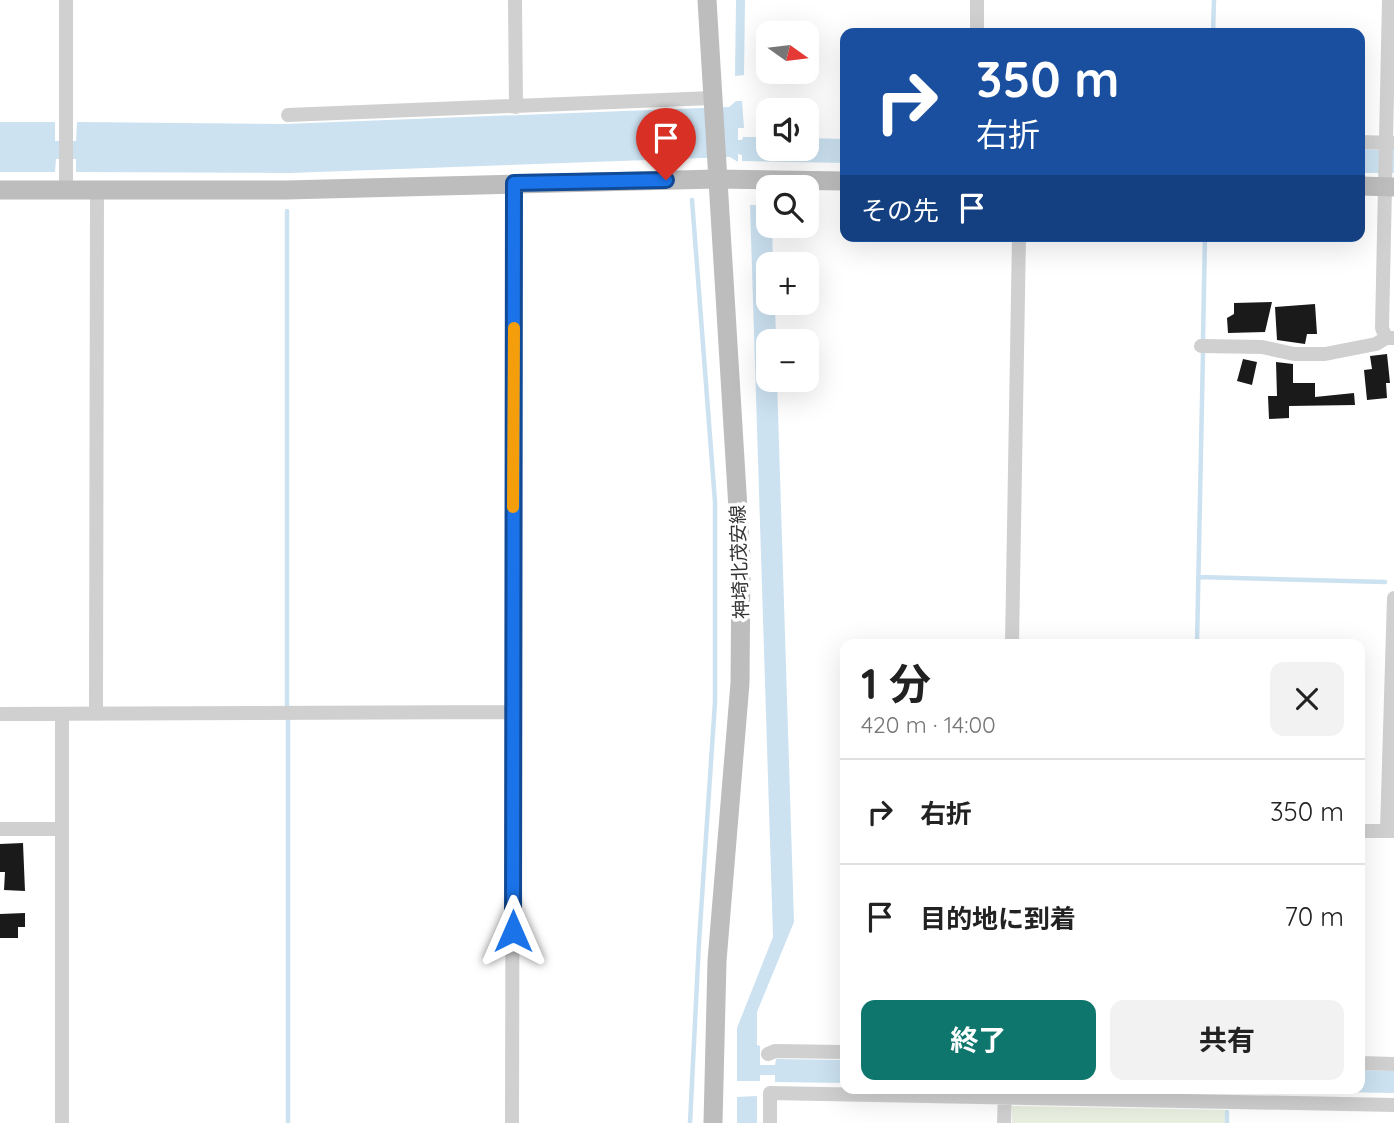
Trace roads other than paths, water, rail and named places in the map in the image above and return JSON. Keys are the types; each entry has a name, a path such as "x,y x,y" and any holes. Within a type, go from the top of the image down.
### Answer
{"main road":[{"name":"神埼北茂安線","path":"707,0 741,572 740,683 717,961 713,1123"},
{"path":"0,190 286,190 514,183 716,172 840,181"},
{"path":"1365,185 1389,183"}],"street":[{"path":"66,0 66,191"},
{"path":"515,0 516,107"},
{"path":"977,0 977,28"},
{"path":"1201,346 1262,347 1294,354 1325,354 1376,344 1390,338 1382,328 1389,183 1389,0"},
{"path":"288,115 712,98"},
{"path":"1365,142 1389,144"},
{"path":"512,1123 514,183"},
{"path":"96,714 97,191"},
{"path":"1012,639 1019,242"},
{"path":"1365,831 1391,831 1394,598"},
{"path":"0,715 513,712"},
{"path":"62,714 62,1123"},
{"path":"0,829 62,829"},
{"path":"768,1054 775,1051 840,1052"},
{"path":"1365,1063 1394,1064"},
{"path":"770,1123 770,1093 840,1093"},
{"path":"1004,1123 1005,1094"},
{"path":"1037,1094 1394,1105"}],"water":[{"path":"736,0 745,0 744,75 735,76"},
{"path":"736,101 742,101 744,128 738,128 738,140 743,137 756,137 756,161 819,161 819,138 840,139 840,163 742,161 742,155 738,154 738,162 730,157 289,173 76,172 76,159 56,159 55,172 0,172 0,122 55,122 55,141 76,141 77,122 284,124 729,107"},
{"path":"1365,149 1394,150 1394,173 1365,173"},
{"path":"750,205 756,205 756,238 772,238 773,252 756,252 756,315 775,315 776,329 756,329 756,392 777,392 794,922 757,1012 757,1045 760,1046 760,1065 775,1065 776,1059 840,1060 840,1083 775,1082 775,1075 760,1075 760,1081 737,1081 737,1028 773,937"},
{"path":"1365,1070 1394,1071 1394,1093 1365,1092"},
{"path":"757,1096 757,1123 737,1123 737,1097"}],"waterway":[{"path":"1213,28 1214,0"},
{"path":"690,1123 715,702 715,502 692,200"},
{"path":"287,211 287,707"},
{"path":"1203,339 1205,242"},
{"path":"1197,639 1203,352"},
{"path":"1198,577 1385,582"},
{"path":"288,719 288,1123"},
{"path":"1227,1112 1227,1123"}]}
